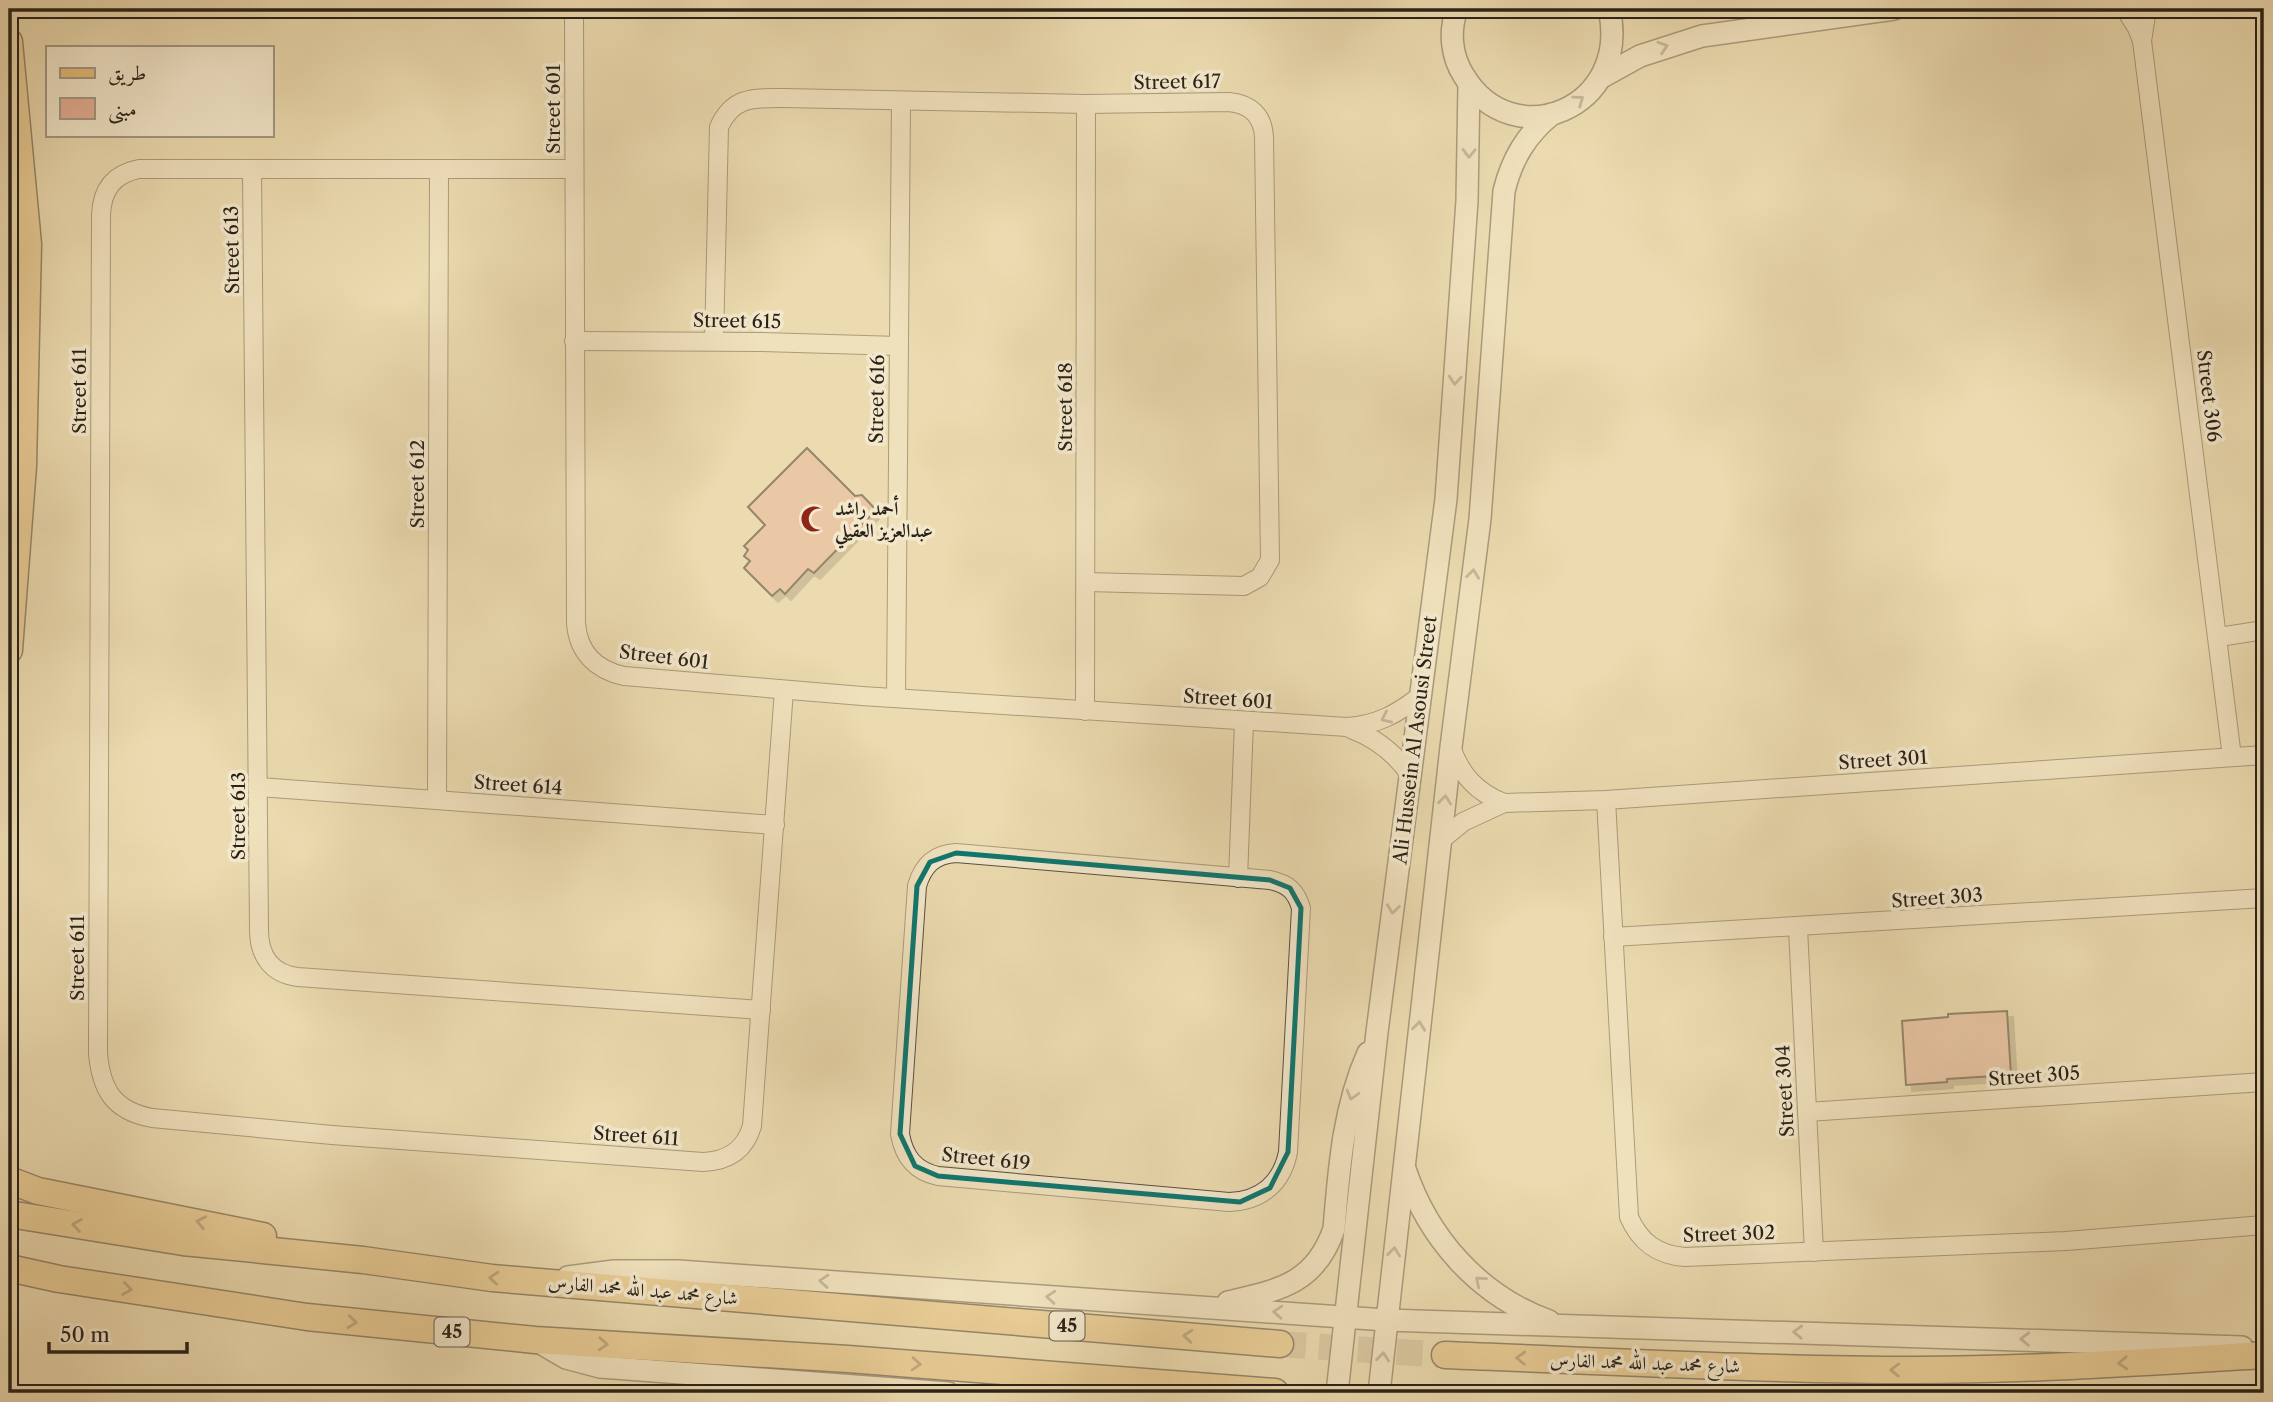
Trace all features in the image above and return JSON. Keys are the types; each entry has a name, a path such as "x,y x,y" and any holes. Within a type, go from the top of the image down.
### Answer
{"main road":[{"path":"9,42 27,244 23,466 9,650"},
{"path":"9,1180 38,1191 224,1227 363,1260"},
{"name":"شارع محمد عبد الله محمد الفارس","path":"9,1214 183,1242 363,1260 443,1272 1280,1344"},
{"name":"45","path":"9,1268 59,1279 307,1317 535,1340 848,1359 1275,1392"},
{"path":"9,1283 59,1279"},
{"name":"شارع محمد عبد الله محمد الفارس","path":"1445,1355 1778,1368 1915,1370 2028,1368 2264,1353"}],"street":[{"name":"Street 601","path":"574,9 576,623 579,642 597,666 624,676 785,690 1347,727 1366,726 1382,721 1420,696"},
{"path":"1457,9 1452,35 1454,53 1459,69 1469,84 1481,98 1506,111 1533,116 1552,114 1581,100 1602,77 1640,55 1702,36 1894,9"},
{"path":"1602,77 1613,44 1609,9"},
{"name":"Street 306","path":"2125,9 2142,41 2232,757"},
{"name":"Street 306","path":"2142,41 2147,9"},
{"name":"Ali Hussein Al Asousi Street","path":"1337,1393 1377,1032 1446,499 1469,162 1469,84"},
{"name":"Street 617","path":"714,341 717,140 724,116 733,106 745,100 1238,103 1246,106 1260,118 1264,137 1270,550 1266,569 1253,583 1244,586 1086,582"},
{"name":"Street 616","path":"896,698 901,102"},
{"name":"Street 618","path":"1085,711 1086,104"},
{"name":"Ali Hussein Al Asousi Street","path":"1379,1393 1440,841 1480,519 1504,191 1521,147 1552,114"},
{"name":"Street 611","path":"573,169 139,169 129,171 112,182 103,197 98,1053 107,1091 127,1110 152,1118 332,1135 714,1161 733,1154 750,1134 752,1126 785,690"},
{"name":"Street 613","path":"252,170 259,939 268,962 282,973 298,978 761,1010"},
{"name":"Street 612","path":"437,799 439,170"},
{"name":"Street 615","path":"575,341 714,341 899,346"},
{"path":"2219,637 2264,630"},
{"path":"1238,877 1244,722"},
{"name":"Street 601","path":"1347,727 1373,738 1385,747 1410,776"},
{"path":"1451,747 1460,769 1475,787 1488,797 1504,803"},
{"name":"Street 301","path":"1440,841 1463,822 1504,803 1606,800 2264,755"},
{"name":"Street 614","path":"259,787 775,825"},
{"name":"Street 302","path":"1606,800 1629,1217 1639,1236 1654,1250 1674,1256 1814,1252 2066,1241 2264,1225"},
{"name":"Street 619","path":"956,853 1238,877 1281,883 1298,896 1301,908 1288,1152 1282,1172 1269,1188 1251,1199 1229,1202 938,1176 915,1167 902,1146 900,1134 917,886 924,868 930,862 938,857 956,853"},
{"name":"Street 303","path":"1613,937 2264,898"},
{"name":"Street 304","path":"1798,928 1814,1252"},
{"path":"1206,1307 1286,1287 1311,1270 1321,1258 1334,1229 1341,1156 1350,1105 1357,1080 1377,1032"},
{"name":"Street 305","path":"1807,1112 2264,1082"},
{"path":"1403,1163 1420,1207 1461,1264 1517,1307 1560,1325"},
{"path":"542,1281 614,1272 678,1271 1386,1320 2231,1345 2264,1353"},
{"path":"535,1340 566,1357 600,1367 948,1393"}],"highlighted area":[{"path":"956,853 1270,880 1290,888 1301,908 1288,1152 1270,1188 1240,1202 938,1176 915,1166 900,1134 917,886 930,862"}],"building":[{"name":"أحمد راشد عبدالعزيز العقيلي","path":"807,448 855,496 862,495 876,510 814,573 808,569 785,594 780,589 772,596 744,568 750,561 744,556 748,550 744,546 765,525 748,507"},
{"path":"2007,1011 2011,1075 1906,1085 1902,1021 1948,1017 1948,1014"}],"tunnel":[{"path":"1280,1344 1445,1355"}],"place":[{"name":"أحمد راشد عبدالعزيز العقيلي","path":"814,519"}]}
